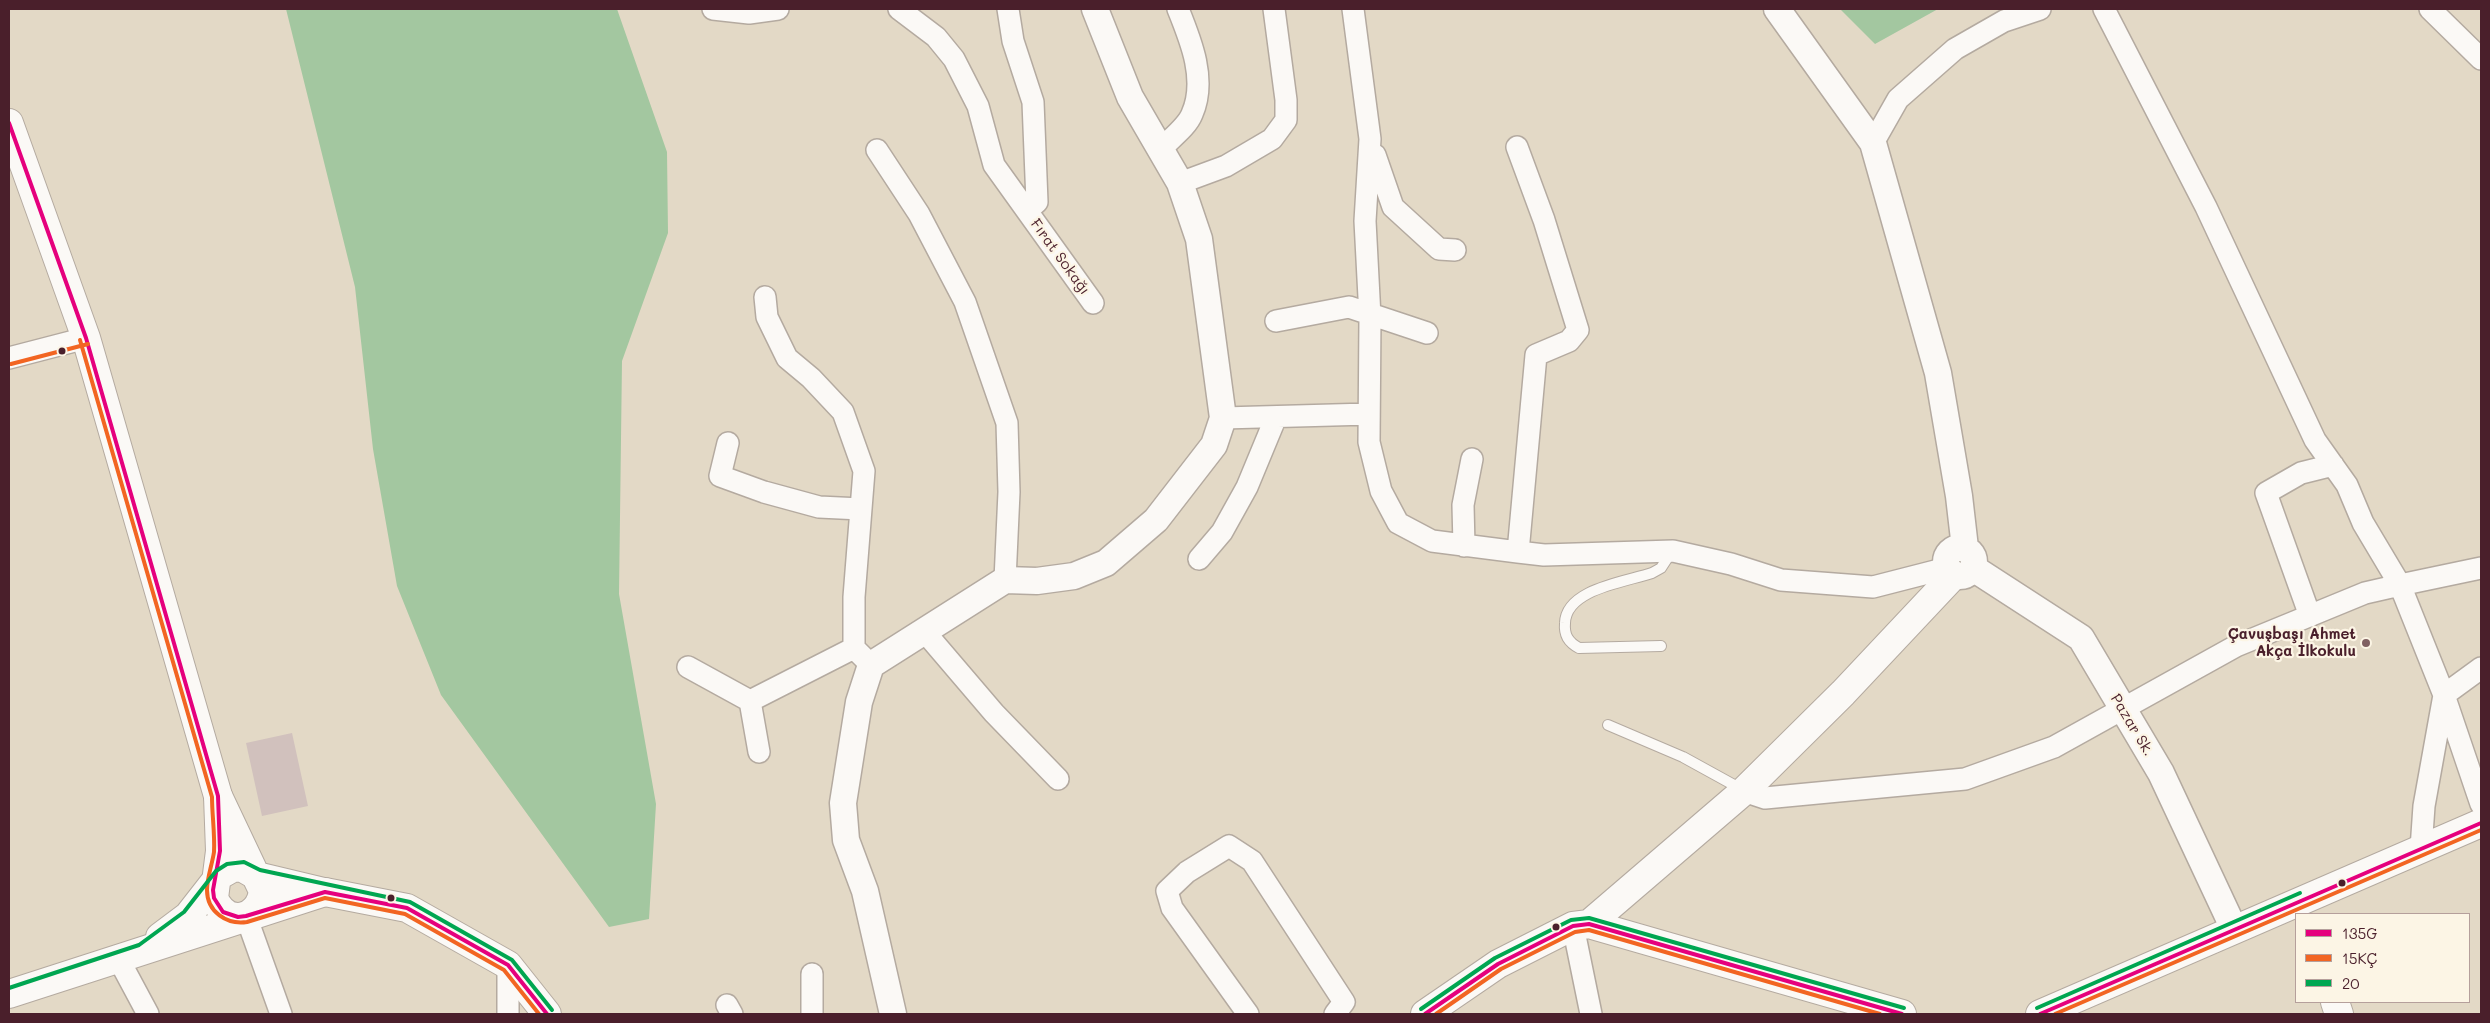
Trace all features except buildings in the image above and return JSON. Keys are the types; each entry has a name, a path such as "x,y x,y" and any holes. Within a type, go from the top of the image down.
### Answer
{"main road":[{"path":"10,132 86,338 218,796 263,891 259,906 246,916 238,917 223,912 214,898 220,850 218,796"},
{"path":"1424,1014 1498,964 1581,925 1744,790 1843,693 1960,565"},
{"path":"2040,1014 2234,929 2305,907 2421,849 2481,823"},
{"path":"130,954 188,916 220,875 234,868 243,868 257,876 407,908 508,965 548,1014"},
{"path":"9,994 325,892"},
{"path":"1581,925 1902,1014"}],"street":[{"path":"713,9 750,12 778,9"},
{"name":"Fırat Sokağı","path":"899,9 936,37 954,59 978,106 994,165 1093,303"},
{"path":"1008,9 1013,41 1033,102 1037,202 1028,211"},
{"path":"750,701 924,631 1005,580 1037,581 1074,576 1106,563 1156,520 1214,445 1223,418 1199,240 1180,183 1130,97 1095,9"},
{"path":"1161,149 1192,116 1199,87 1191,42 1178,9"},
{"path":"1180,183 1226,166 1272,139 1286,120 1286,100 1274,9"},
{"path":"1353,9 1370,139 1393,207 1438,249 1456,250"},
{"path":"1370,139 1364,221 1370,312 1369,442 1381,491 1398,523 1432,541 1464,546 1544,554 1673,551 1731,564 1781,580 1873,587 1960,565 1959,496 1938,372 1873,143 1777,9"},
{"path":"1873,143 1898,99 1955,48 2004,21 2040,9"},
{"path":"2104,9 2206,207 2315,440 2347,485 2363,523 2400,585 2444,695 2481,804"},
{"path":"2430,9 2481,59"},
{"path":"1517,147 1544,220 1578,330 1569,341 1536,355 1518,552"},
{"path":"877,150 919,214 965,302 1007,423 1009,492 1005,580"},
{"path":"764,297 767,317 787,358 811,378 844,412 864,470 854,597 862,657 859,702 843,804 846,840 865,891 893,1014"},
{"path":"1276,321 1349,307 1370,312 1427,333"},
{"path":"9,358 86,338"},
{"path":"1223,418 1369,414"},
{"path":"1199,559 1222,532 1247,487 1276,417"},
{"path":"728,443 720,476 764,492 819,508 861,509"},
{"path":"1464,546 1463,505 1472,459"},
{"path":"2310,616 2266,493 2301,473 2333,465"},
{"name":"Pazar Sk.","path":"1960,565 2081,638 2160,773 2234,929"},
{"path":"1744,790 1765,798 1965,779 2054,747 2236,646 2365,593 2481,568"},
{"path":"924,631 994,713 1058,778"},
{"path":"688,667 750,701"},
{"path":"2421,849 2424,806 2444,695 2481,668"},
{"path":"750,701 759,752"},
{"path":"1248,1014 1172,908 1168,891 1187,872 1229,846 1252,861 1328,975 1344,1002 1334,1014"},
{"path":"246,916 281,1014"},
{"path":"1581,925 1591,1014"},
{"path":"130,954 148,1014"},
{"path":"508,965 508,1014"},
{"path":"812,974 812,1014"}],"lane":[{"path":"1661,646 1579,648 1568,640 1564,632 1565,616 1572,604 1582,595 1652,574 1664,564 1673,551"},
{"path":"1608,725 1683,757 1744,790"}],"green space":[{"path":"286,9 617,9 667,152 668,233 622,361 619,594 656,804 649,919 609,927 441,695 397,586 373,449 355,287"},
{"path":"1840,9 1938,9 1875,44"}],"transit line":[{"name":"135G","path":"9,123 86,338 218,796 220,851 213,890 214,898 223,912 238,917 325,892 407,908 508,965 547,1014"},
{"name":"15KÇ","path":"80,340 212,797 214,852 207,890 210,905 214,911 226,919 247,922 325,898 405,914 504,970 539,1014"},
{"name":"15KÇ","path":"11,364 88,344"},
{"name":"135G","path":"2040,1014 2481,823"},
{"name":"15KÇ","path":"2055,1014 2481,830"},
{"name":"20","path":"9,988 139,945 184,912 216,871 227,864 244,862 260,870 410,902 512,960 552,1010"},
{"name":"20","path":"2037,1008 2300,893"},
{"name":"20","path":"1421,1009 1495,958 1571,920 1589,918 1904,1008"},
{"name":"135G","path":"1425,1014 1498,964 1573,926 1589,924 1902,1014"},
{"name":"15KÇ","path":"1436,1014 1501,969 1575,932 1589,930 1880,1014"}],"place":[{"name":"Çavuşbaşı Ahmet Akça İlkokulu","path":"2366,643"}]}
